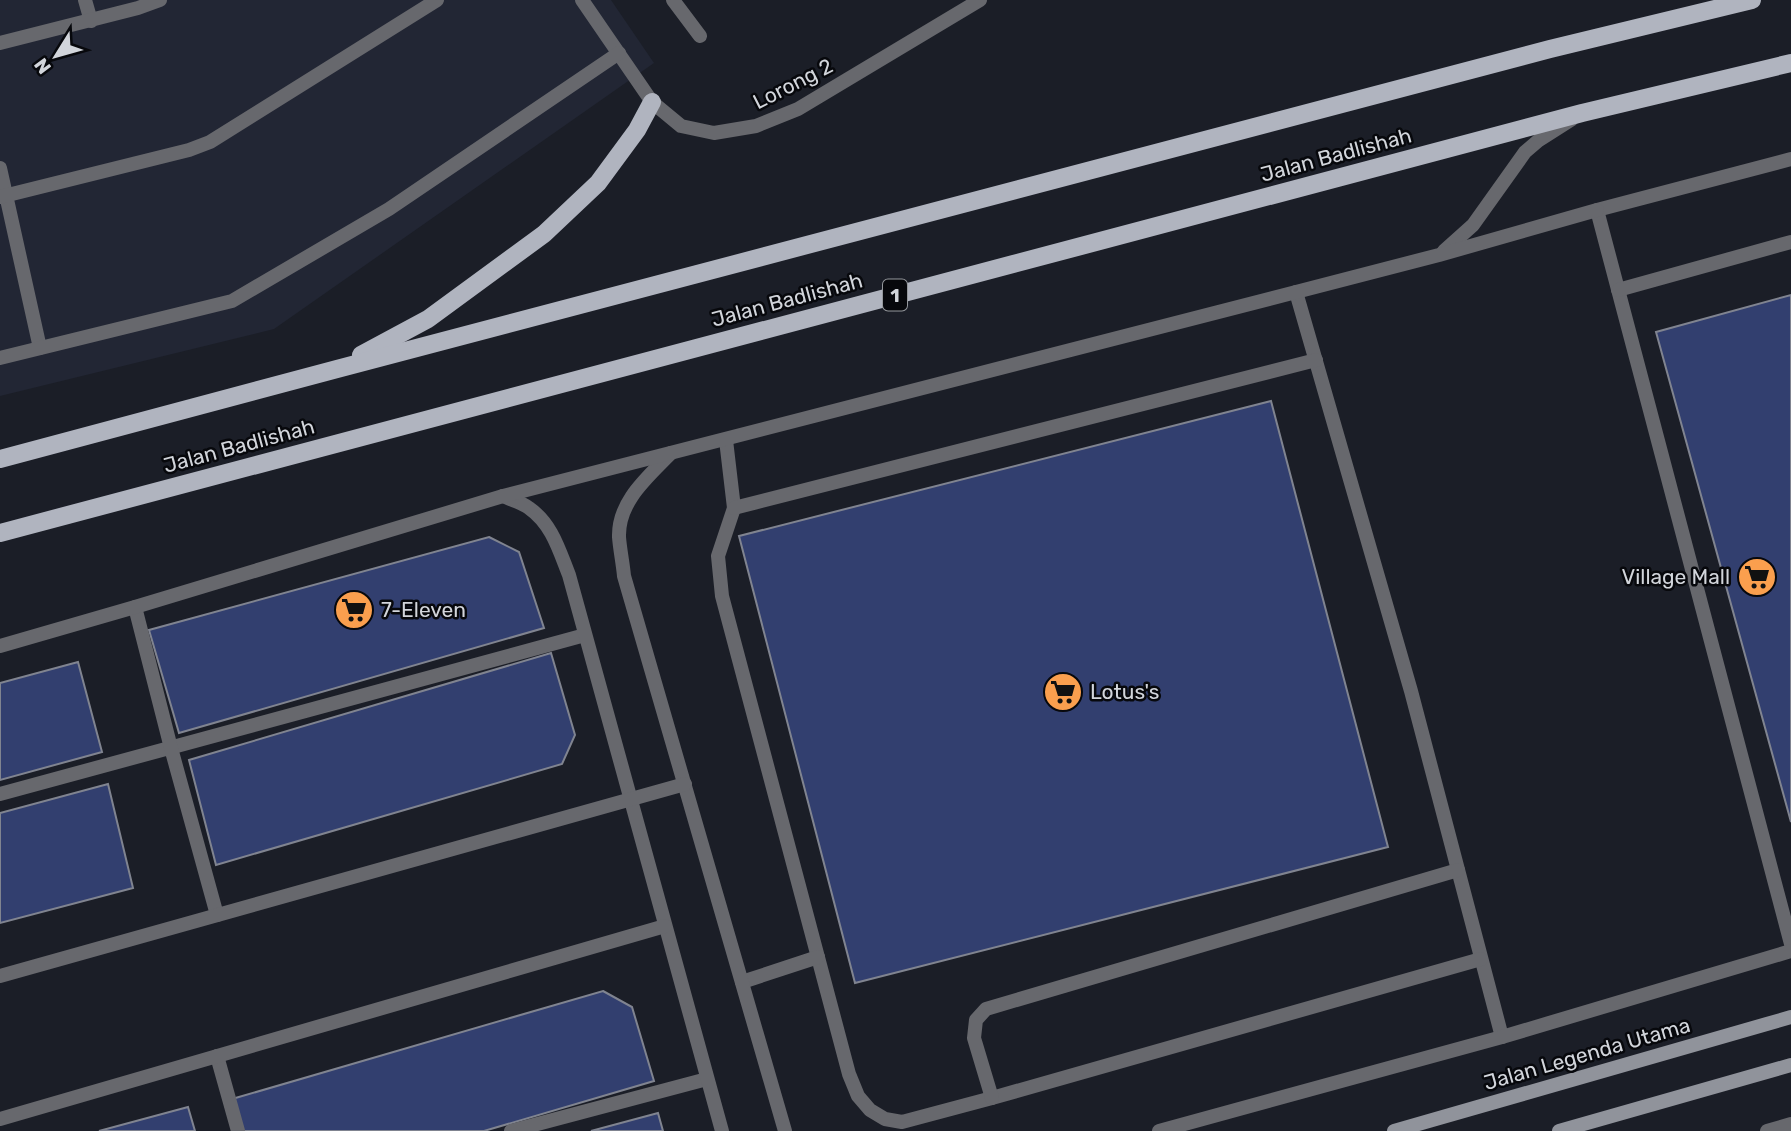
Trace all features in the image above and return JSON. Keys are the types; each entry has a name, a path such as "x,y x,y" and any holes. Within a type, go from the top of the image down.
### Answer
{"main road":[{"path":"0,459 1550,49 1752,0"},
{"name":"Jalan Badlishah","path":"0,533 1583,113 1791,63"},
{"path":"337,369 428,319 544,234 598,183 637,130 652,102"}],"street":[{"path":"85,0 91,21"},
{"path":"0,43 91,21 160,0"},
{"path":"3,196 190,150 210,142 437,0"},
{"name":"Lorong 2","path":"582,0 652,102 681,126 714,132 756,126 798,109 981,0"},
{"path":"673,0 700,36"},
{"path":"0,358 232,301 389,209 619,53"},
{"path":"1439,255 1473,225 1525,152 1583,113"},
{"path":"0,646 503,496 1439,255 1791,159"},
{"path":"0,167 3,196 40,348"},
{"path":"1597,211 1785,895 1791,944"},
{"path":"1618,290 1791,242"},
{"path":"1296,292 1410,691 1502,1037"},
{"path":"734,508 1316,360"},
{"path":"726,440 734,508 718,556 722,596 849,1074 858,1096 870,1110 885,1119 902,1122 1481,959"},
{"path":"672,452 625,505 619,535 624,576 785,1131"},
{"path":"503,496 527,506 544,520 569,575 722,1131"},
{"path":"135,607 216,915"},
{"path":"0,794 585,635"},
{"path":"0,976 685,784"},
{"path":"992,1098 974,1038 976,1020 986,1009 1458,870"},
{"path":"0,1119 665,926"},
{"path":"1159,1131 1502,1037 1791,951"},
{"path":"742,982 818,957"},
{"name":"Jalan Legenda Utama","path":"1394,1131 1791,1017"},
{"path":"217,1056 238,1131"},
{"path":"1559,1131 1791,1065"},
{"path":"511,1131 707,1079"},
{"path":"1767,1131 1791,1124"}],"shaded area":[{"path":"0,0 611,0 654,63 274,329 0,396"}],"building":[{"name":"Village Mall","path":"1791,295 1791,822 1656,332"},
{"name":"Lotus's","path":"1271,401 1388,847 855,983 739,536"},
{"path":"489,537 519,552 544,628 179,733 149,630"},
{"path":"551,653 575,735 562,764 216,865 189,760"},
{"path":"78,662 102,752 0,780 0,683"},
{"path":"108,784 133,888 0,923 0,813"},
{"path":"603,991 632,1007 654,1081 484,1131 242,1131 232,1099"},
{"path":"188,1107 195,1131 99,1131"},
{"path":"658,1113 663,1131 591,1131"}],"place":[{"name":"Village Mall","path":"1757,577"},
{"name":"7-Eleven","path":"354,610"},
{"name":"Lotus's","path":"1063,692"}]}
